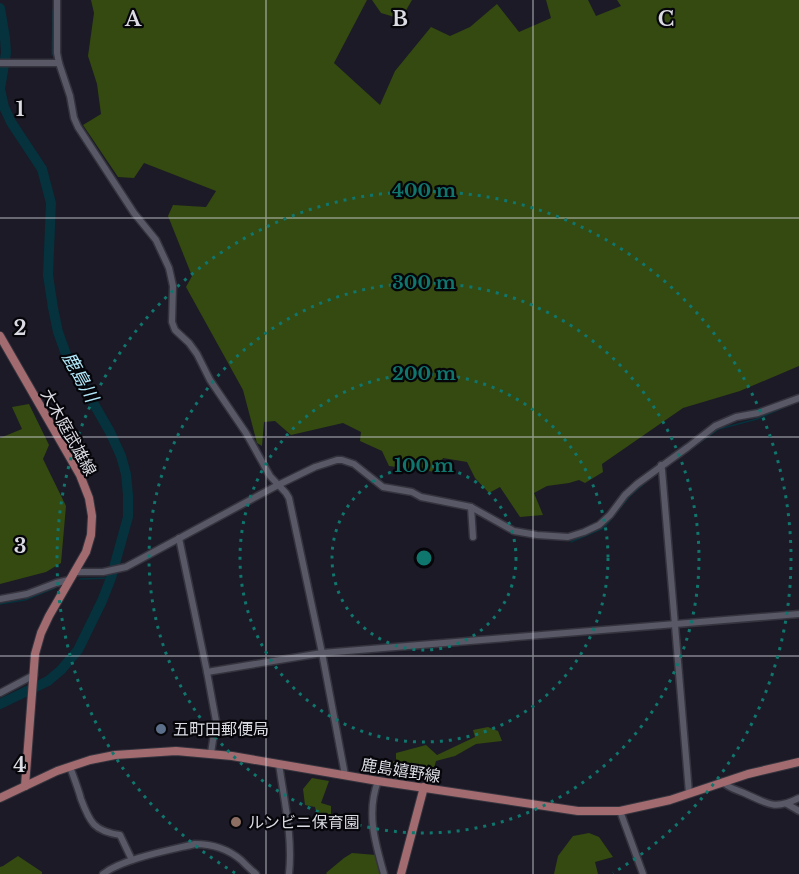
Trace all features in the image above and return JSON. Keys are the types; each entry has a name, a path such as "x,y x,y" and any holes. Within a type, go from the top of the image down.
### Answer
{"main road":[{"name":"大木庭武雄線","path":"0,336 80,475 89,498 92,516 91,535 86,552 49,616 34,654 25,786"},
{"name":"鹿島嬉野線","path":"0,798 57,771 90,760 115,755 176,751 211,753 578,811 620,811 661,802 748,774 799,762"},
{"path":"401,874 424,787"}],"street":[{"path":"57,0 56,40 59,63 78,127 134,213 156,240 169,268 173,286 172,322 175,330 197,354 210,380 246,433 270,476 286,493 293,511 345,775"},
{"path":"0,63 59,63"},
{"path":"74,572 103,572 126,567 278,485 336,459 354,464 383,487 471,507 514,531 568,537 599,525 610,516 625,495 637,484 715,426 736,417 758,413 799,398"},
{"path":"661,465 689,793"},
{"path":"471,507 473,537"},
{"path":"179,538 216,721 211,753"},
{"path":"0,599 27,594 69,580"},
{"path":"207,672 322,653 799,614"},
{"path":"0,693 34,675"},
{"path":"279,764 290,837 289,874"},
{"path":"70,767 88,818 95,826 107,833 120,836 132,860"},
{"path":"378,781 372,811 373,836 384,874"},
{"path":"723,782 729,788 778,806 799,798"},
{"path":"787,804 799,811"},
{"path":"620,811 643,874"},
{"path":"103,874 132,860 195,844 226,849 256,874"}],"green space":[{"path":"91,0 367,0 334,63 380,105 395,71 431,27 450,36 470,27 497,4 519,32 551,18 546,0 588,0 596,16 621,6 617,0 799,0 799,366 740,391 683,408 602,464 603,472 585,483 579,480 547,486 534,493 543,515 520,517 500,487 489,493 475,478 467,462 443,458 436,472 389,466 382,451 360,441 361,432 343,423 291,435 275,421 264,422 262,446 257,443 243,390 186,287 192,276 168,216 173,205 206,207 216,191 144,163 134,178 118,177 83,125 101,114 97,84 88,56 94,13"},
{"path":"372,0 412,0 401,19 381,13"},
{"path":"29,404 49,445 43,459 66,506 61,563 46,572 0,584 0,438 22,429 12,407"},
{"path":"488,727 498,731 502,741 476,744 455,756 436,761 431,778 389,774 385,763 396,761 396,753 426,745 437,755 475,737 473,730"},
{"path":"312,778 329,781 321,803 331,806 331,816 317,816 315,807 305,805 303,789"},
{"path":"589,833 599,837 613,857 595,862 598,874 554,874 558,856 573,836"},
{"path":"352,853 376,855 382,874 326,873"},
{"path":"18,856 42,874 0,874 0,867"}],"waterway":[{"name":"鹿島川","path":"0,8 6,53 0,89 4,107 11,122 42,169 51,203 48,275 58,332 67,357 110,432 121,456 128,495 128,517 111,578 78,650 48,681 0,704"},
{"path":"52,55 53,10"},
{"path":"667,466 719,429 757,419 799,401"},
{"path":"571,542 604,528 630,496 653,476"},
{"path":"80,579 111,578"},
{"path":"0,604 25,600 55,588"}],"place":[{"name":"五町田郵便局","path":"161,729"},
{"name":"ルンビニ保育園","path":"236,822"}]}
